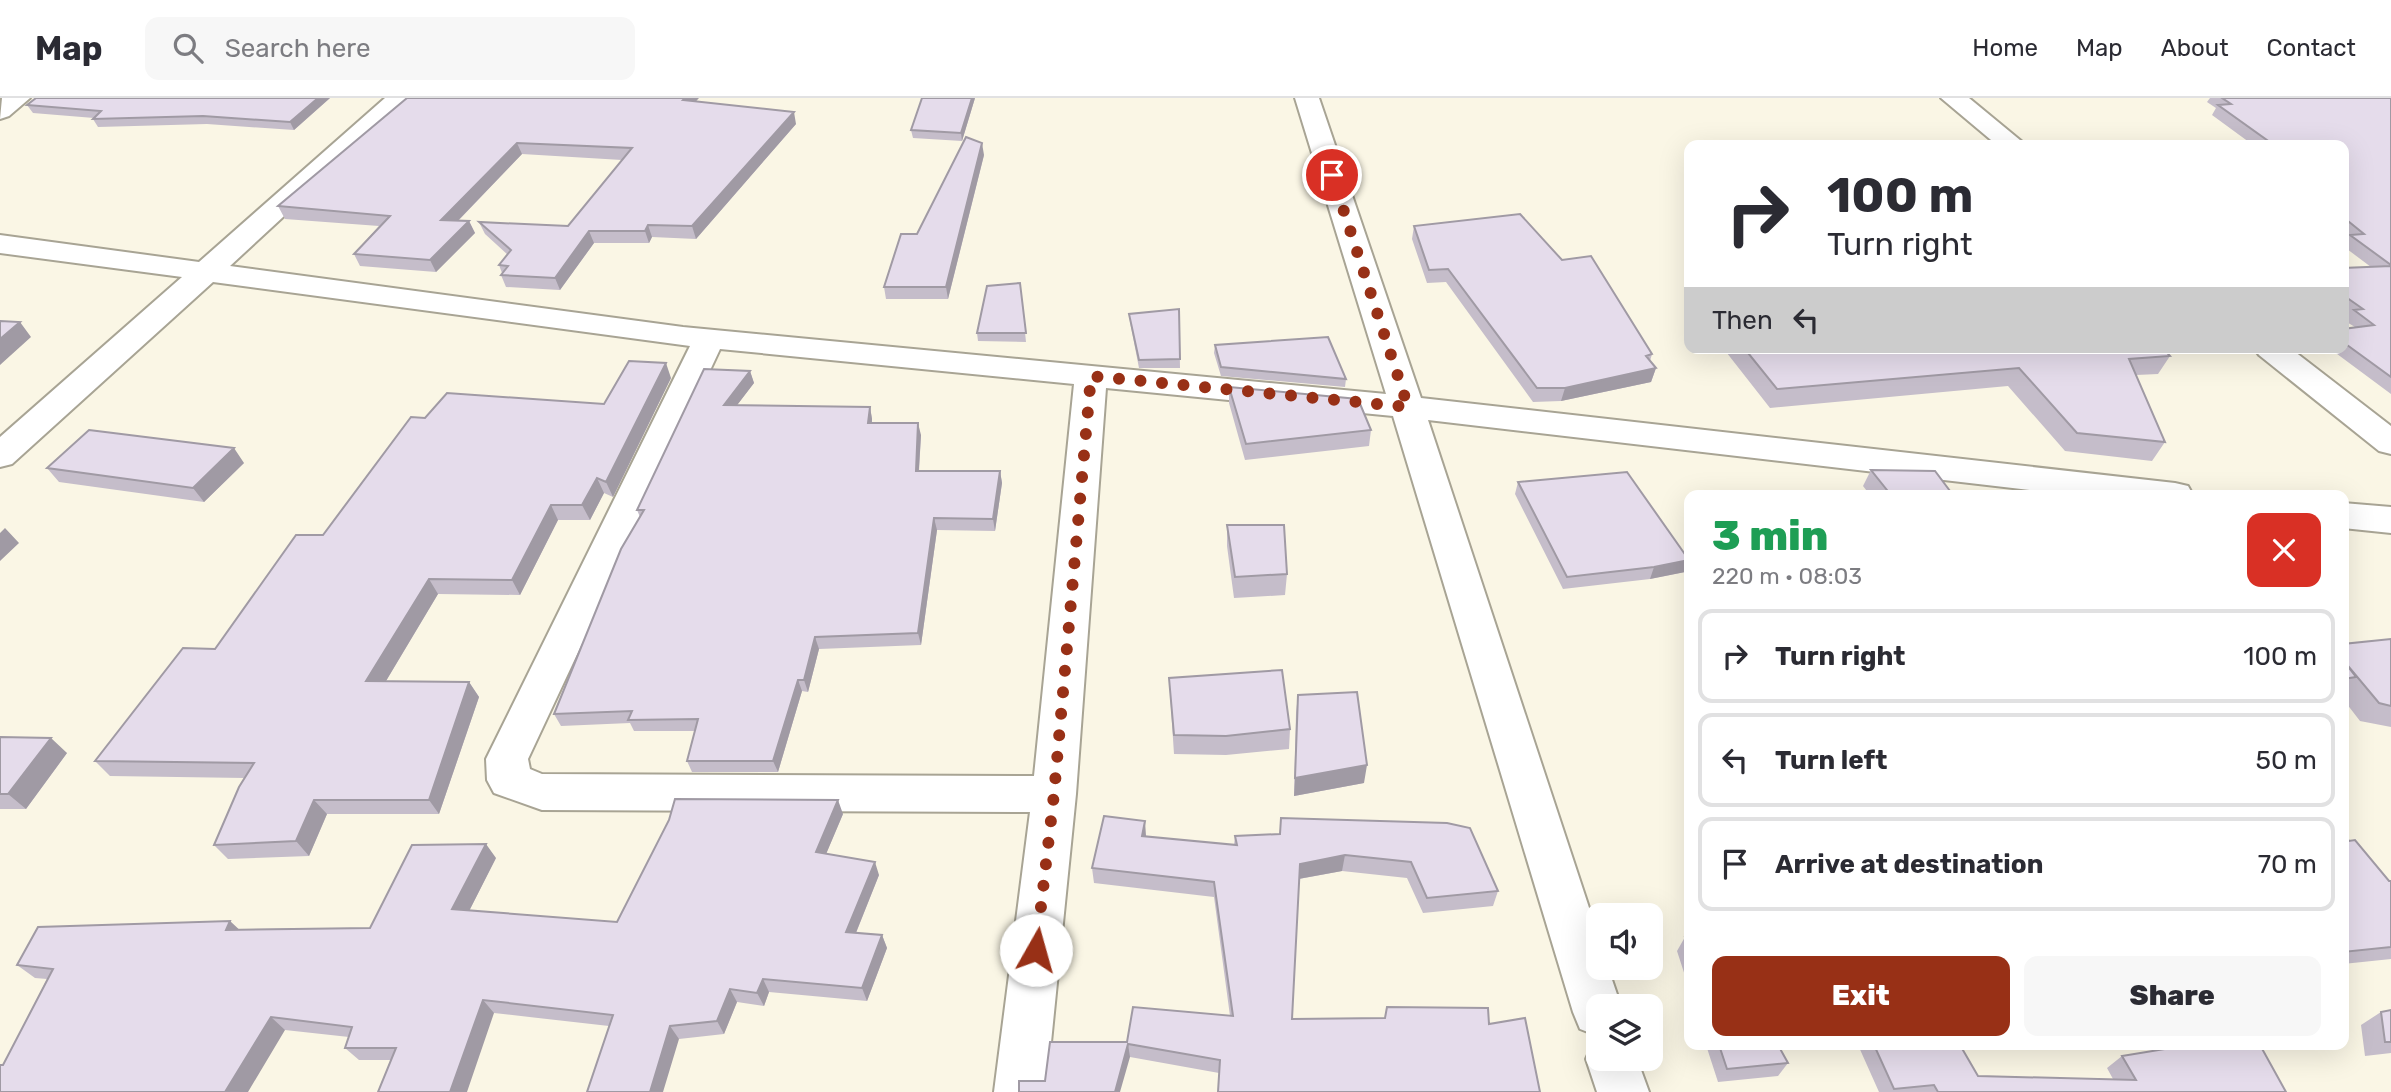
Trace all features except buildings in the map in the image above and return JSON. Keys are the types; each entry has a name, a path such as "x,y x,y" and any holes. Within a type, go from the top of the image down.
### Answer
{"street":[{"path":"0,111 18,98"},
{"path":"0,456 400,98"},
{"path":"1307,98 1408,407 1592,994"},
{"path":"1953,98 2007,140"},
{"path":"0,244 709,339 1408,407 2131,490"},
{"path":"709,339 507,759 509,780 542,792 1054,794"},
{"path":"2278,354 2391,443"},
{"path":"1020,1092 1054,794 1091,376"},
{"path":"2349,516 2391,520"},
{"path":"1616,1071 1623,1092"}],"route":[{"path":"1036,950 1054,794 1091,376 1408,407 1332,175"}]}
